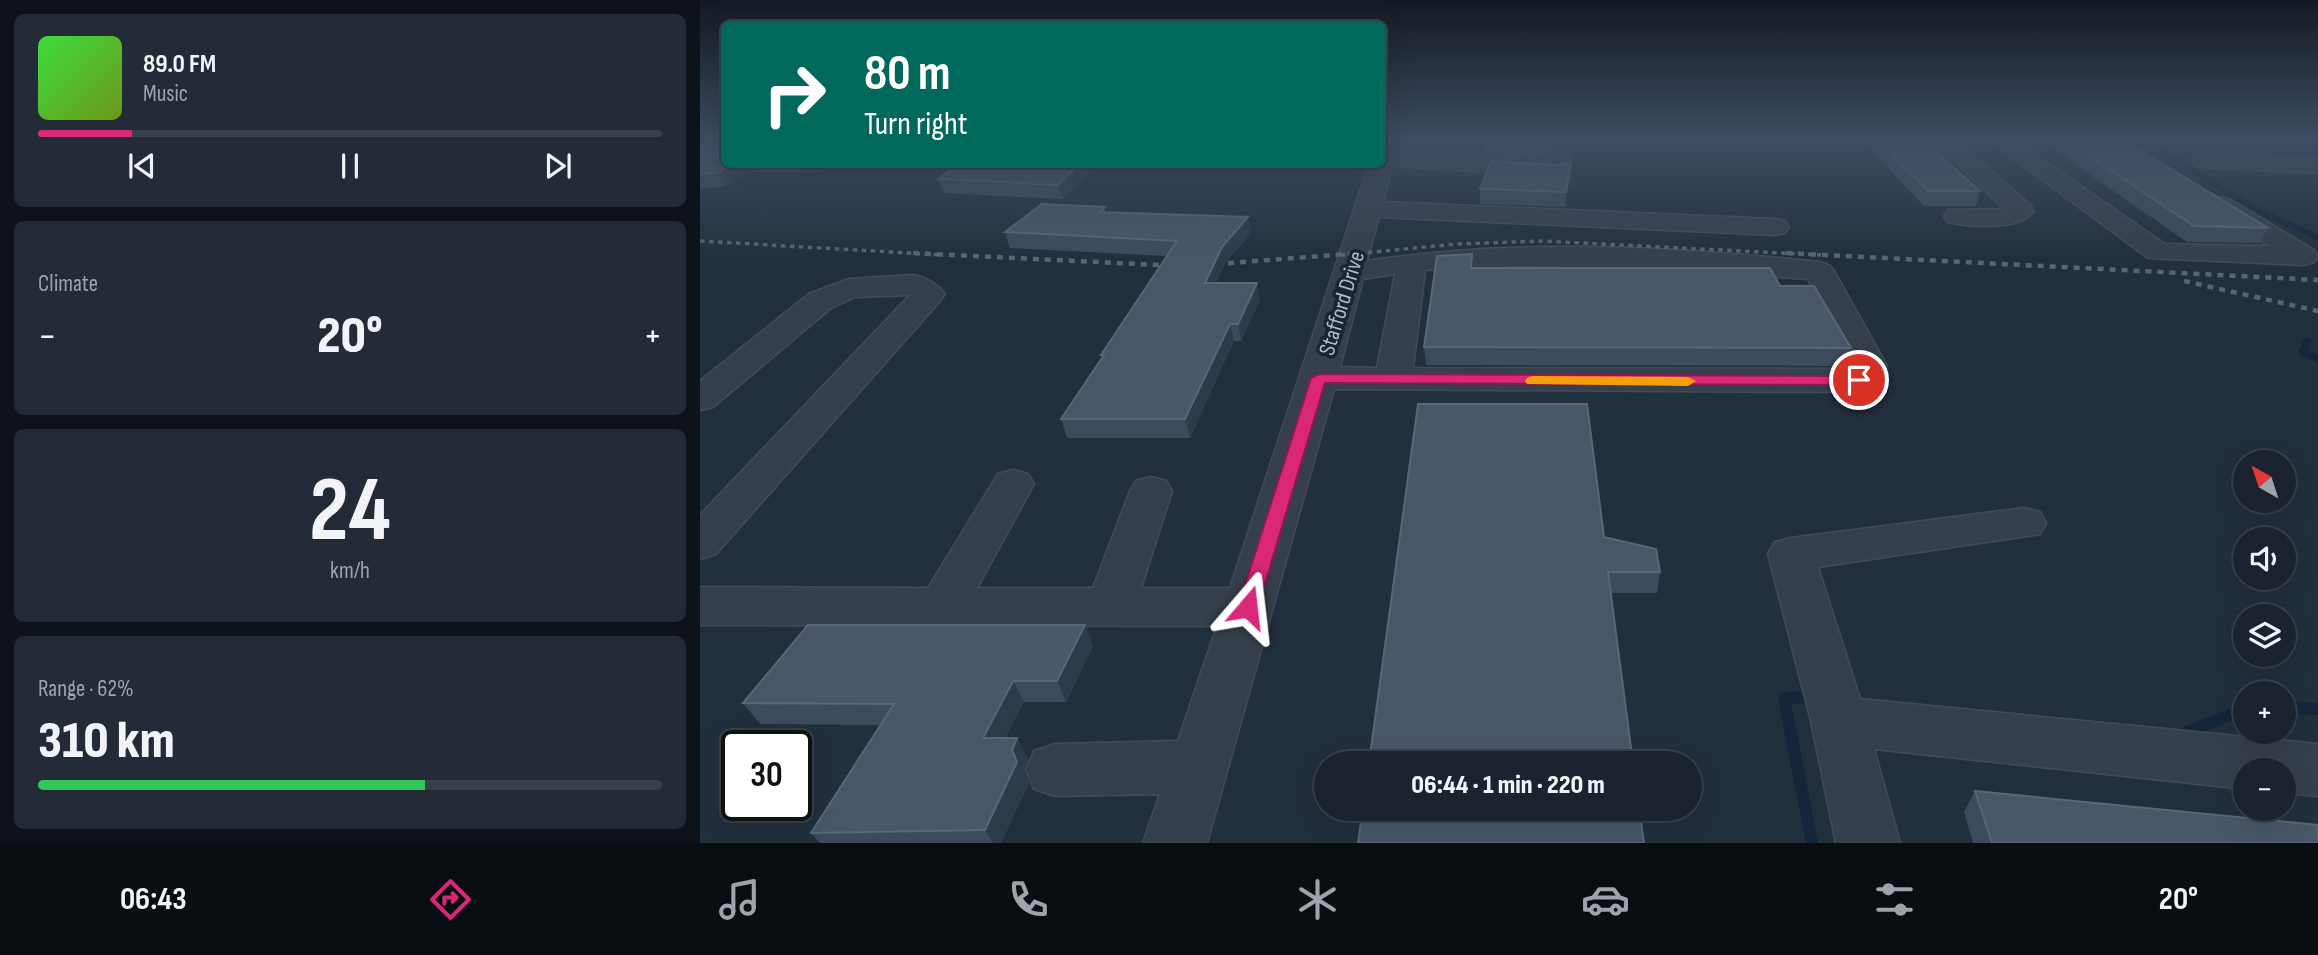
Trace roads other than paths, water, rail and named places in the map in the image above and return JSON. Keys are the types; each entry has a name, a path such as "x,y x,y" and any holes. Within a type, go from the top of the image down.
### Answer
{"street":[{"name":"Stafford Drive","path":"1175,843 1350,272 1381,180"},
{"path":"1386,180 1419,211 1775,227"},
{"path":"1957,216 2012,217 2021,211 1987,180"},
{"path":"2057,180 2158,252 2304,256 2200,191"},
{"path":"1419,211 1426,185"},
{"path":"1319,378 1843,381 1869,376 1869,366 1819,271 1722,262 1533,257 1411,264 1350,272"},
{"path":"1393,380 1411,264"},
{"path":"700,399 820,301 849,288 914,284 929,294 700,543"},
{"path":"942,607 1013,484"},
{"path":"1110,608 1151,491"},
{"path":"1868,843 1839,721 1791,554 2024,523"},
{"path":"700,606 1248,607"},
{"path":"1839,721 2318,770"},
{"path":"1055,770 1199,767"}],"waterway":[{"path":"2209,180 2263,213 2318,237"},
{"path":"2307,342 2303,352 2318,359"},
{"path":"1810,697 1784,698 1812,843"},
{"path":"2296,708 2318,709"},
{"path":"2179,735 2233,714"}],"railway":[{"path":"700,241 943,255"},
{"path":"1341,255 1457,244 1542,241 1821,255"},
{"path":"913,253 1179,266"},
{"path":"1204,265 1359,253"},
{"path":"1786,253 2318,280"},
{"path":"2184,281 2318,311"}]}
